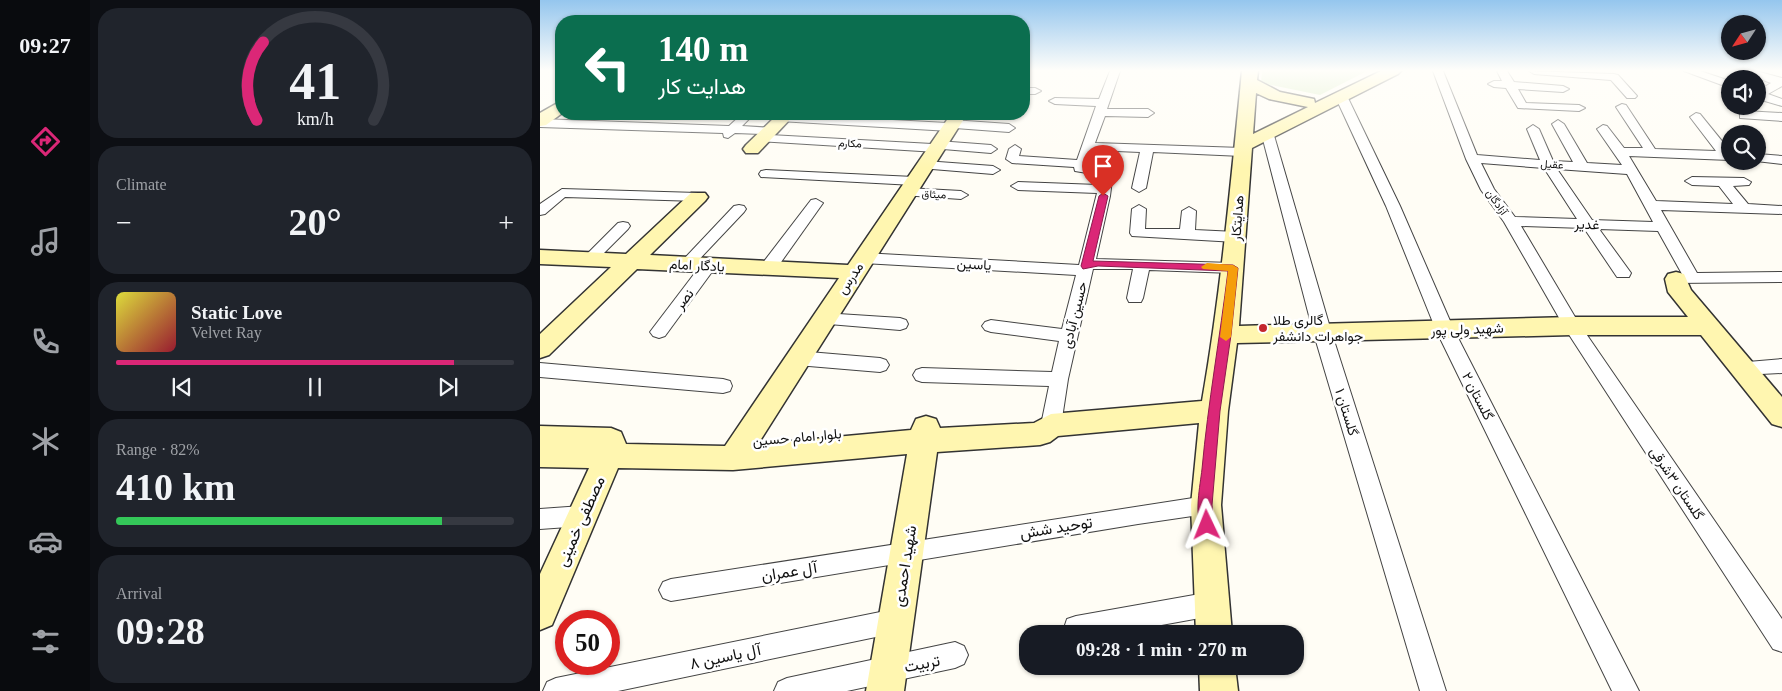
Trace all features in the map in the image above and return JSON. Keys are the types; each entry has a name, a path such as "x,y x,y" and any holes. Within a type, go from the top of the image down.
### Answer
{"main road":[{"name":"هدایتکار","path":"1213,625 1206,505 1214,411 1226,335 1236,237 1250,137 1250,103"},
{"path":"1250,137 1306,103"},
{"path":"1250,137 1325,103"},
{"path":"540,122 555,111"},
{"path":"761,140 781,120"},
{"name":"مدرس","path":"737,450 954,121"},
{"path":"540,350 548,333 631,262 698,197"},
{"name":"یادگار امام","path":"540,257 768,268 858,265"},
{"path":"1684,279 1680,292 1782,416"},
{"name":"شهید ولی پور","path":"1226,335 1322,331 1572,326 1707,326"},
{"name":"بلوار امام حسین","path":"540,455 610,448 737,450 924,433 1040,434 1051,425 1214,411"},
{"name":"شهید احمدی","path":"886,680 924,433"},
{"name":"بلوار امام حسین","path":"540,437 610,448"},
{"name":"مصطفی خمینی","path":"543,599 582,516 610,448"},
{"path":"1218,675 1219,691"}],"street":[{"path":"1081,166 1103,103"},
{"path":"1104,103 1148,114"},
{"name":"گلستان ۲","path":"1344,103 1446,330 1626,691"},
{"name":"آزادگان","path":"1450,103 1472,159 1488,190 1511,221 1572,326"},
{"path":"1520,103 1522,106 1579,108"},
{"path":"1622,107 1652,153"},
{"path":"1744,115 1782,117"},
{"path":"1696,116 1721,146"},
{"path":"605,129 616,120"},
{"path":"662,127 671,120"},
{"path":"722,139 743,120"},
{"path":"920,120 954,121 1009,128"},
{"name":"مکارم","path":"540,122 605,129 662,127 732,130 761,140 924,166"},
{"path":"1558,124 1582,166"},
{"path":"1533,129 1548,164 1624,273"},
{"path":"1603,130 1620,152 1663,227 1684,279 1781,278"},
{"path":"1088,146 1147,148 1250,137"},
{"name":"گلستان ۱","path":"1250,137 1309,278 1322,331 1433,691"},
{"path":"1139,188 1147,148"},
{"path":"924,166 990,149"},
{"path":"1015,149 1012,159 1081,166 1106,172 1104,188 1018,186"},
{"path":"1620,152 1721,156"},
{"name":"عقیل","path":"1472,159 1631,170"},
{"path":"1766,159 1782,160"},
{"path":"766,174 924,166 993,170"},
{"name":"میثاق","path":"924,166 961,195"},
{"path":"1692,181 1744,182"},
{"path":"1723,182 1744,209"},
{"name":"حسین آبادی","path":"1051,425 1059,379 1104,188"},
{"path":"540,193 698,197"},
{"path":"540,211 562,193"},
{"path":"768,268 816,203"},
{"path":"1650,205 1782,210"},
{"name":"نصر","path":"659,332 698,265 739,209"},
{"path":"1139,209 1138,233 1236,237"},
{"path":"1187,234 1189,211"},
{"name":"غدیر","path":"1511,221 1663,227"},
{"path":"588,260 623,226"},
{"name":"یاسین","path":"858,265 1086,268 1098,263 1233,268"},
{"path":"1135,298 1142,264"},
{"path":"823,319 900,324"},
{"path":"991,326 1070,336"},
{"name":"گلستان ۳شرقی","path":"1572,326 1782,640"},
{"path":"797,358 880,365"},
{"path":"1742,368 1782,366"},
{"path":"540,370 723,386"},
{"path":"922,375 1059,379"},
{"name":"توحید شش","path":"906,552 1138,514 1206,505"},
{"path":"540,519 582,516"},
{"name":"آل عمران","path":"671,590 906,552"},
{"path":"1093,625 1211,604"},
{"name":"آل یاسین ۸","path":"556,691 895,621"},
{"name":"تربیت","path":"787,691 886,680 956,655"}],"slow traffic":[{"path":"1207,267 1233,268 1226,337"}],"place":[{"name":"گالری طلا جواهرات دانشفر","path":"1263,328"}],"route":[{"path":"1103,196 1086,266 1098,263 1233,268 1226,335 1214,411 1206,505 1207,525"}]}
